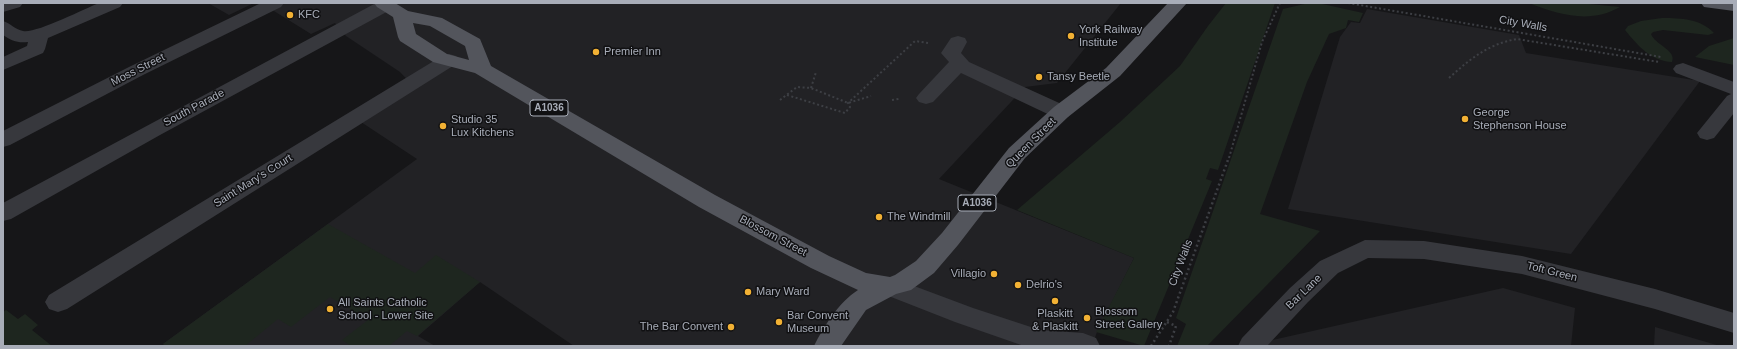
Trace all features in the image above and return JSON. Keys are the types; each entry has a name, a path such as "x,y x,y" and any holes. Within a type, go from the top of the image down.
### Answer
{"main road":[{"name":"Queen Street","path":"890,286 902,283 925,267 950,239 1017,154 1061,112 1113,72 1178,3"},
{"path":"1710,3 1734,6"},
{"path":"384,4 402,15 436,22 473,43 482,69"},
{"name":"Blossom Street","path":"402,15 407,37 434,54 449,60 482,69 707,201 820,262 862,282 890,286"},
{"name":"A1036","path":"827,346 857,304 870,295 890,286"}],"street":[{"path":"3,7 14,3"},
{"path":"3,27 19,38 40,35 114,3"},
{"name":"Moss Street","path":"3,140 136,71 275,3"},
{"name":"South Parade","path":"3,213 384,4"},
{"path":"3,64 36,49 40,35"},
{"path":"958,51 962,66 1061,112"},
{"path":"926,98 958,51"},
{"name":"Saint Mary's Court","path":"58,302 449,60"},
{"path":"1683,69 1734,89"},
{"path":"1708,133 1734,100"},
{"name":"Toft Green","path":"1365,249 1424,250 1522,265 1655,299 1734,323"},
{"name":"Bar Lane","path":"1251,346 1299,295 1329,267 1365,249"},
{"name":"Blossom Street","path":"890,286 964,315 1040,341 1084,344 1087,346"}],"path":[{"name":"City Walls","path":"1151,346 1173,312 1225,172 1262,42 1280,3"},
{"name":"City Walls","path":"1348,3 1663,58"},
{"path":"1449,78 1472,57 1486,48 1502,41 1517,40 1641,58 1668,63 1683,69"},
{"path":"848,103 915,41 958,51"},
{"path":"811,88 816,72"},
{"path":"780,100 797,88 811,88 848,103 871,96"},
{"path":"787,95 845,113 850,107 848,103"},
{"path":"1167,322 1176,326 1169,346"}],"shaded area":[{"path":"208,3 254,3 229,15"},
{"path":"261,3 1121,3 1057,83 1025,87 939,179 1134,258 1097,332 1092,346 574,346 480,282 418,336 435,346 166,346 163,344 417,159 361,122 415,88 400,72 346,36 335,23 311,34"},
{"path":"1226,3 1275,3 1218,170 1210,168 1206,179 1212,181 1144,346 1096,332 1134,258 1017,210 1120,122 1180,66"},
{"path":"1309,3 1318,3 1363,13 1359,22 1348,20 1346,28 1329,34 1307,82 1260,214 1320,231 1207,346 1177,346 1186,324 1176,318 1283,9"},
{"path":"1529,3 1579,3 1620,7 1597,15 1575,16 1552,11"},
{"path":"1367,9 1519,35 1526,53 1700,81 1571,254 1288,209 1340,37 1351,22 1360,23"},
{"path":"1676,18 1697,22 1709,28 1714,33 1708,35 1663,30 1653,32 1651,34 1653,38 1669,51 1673,58 1672,62 1664,61 1651,56 1635,42 1625,30 1628,26 1641,21"},
{"path":"1734,38 1734,65 1695,57 1709,46"},
{"name":"All Saints Catholic School - Lower Site","path":"328,224 415,273 436,255 480,282 417,336 407,331 389,346 351,346 342,340 368,320 330,297 291,327 278,319 245,346 166,346 163,344"},
{"path":"1503,288 1575,308 1571,346 1246,346"},
{"path":"6,310 18,319 25,314 38,325 32,330 52,346 3,346 3,312"},
{"path":"1655,327 1720,346 1654,346"}],"place":[{"name":"KFC","path":"290,15"},
{"name":"York Railway Institute","path":"1071,36"},
{"name":"Premier Inn","path":"596,52"},
{"name":"Tansy Beetle","path":"1039,77"},
{"name":"George Stephenson House","path":"1465,119"},
{"name":"Studio 35 Lux Kitchens","path":"443,126"},
{"name":"The Windmill","path":"879,217"},
{"name":"Villagio","path":"994,274"},
{"name":"Delrio's","path":"1018,285"},
{"name":"Mary Ward","path":"748,292"},
{"name":"Plaskitt & Plaskitt","path":"1055,301"},
{"name":"All Saints Catholic School - Lower Site","path":"330,309"},
{"name":"Blossom Street Gallery","path":"1087,318"},
{"name":"Bar Convent Museum","path":"779,322"},
{"name":"The Bar Convent","path":"731,327"}]}
